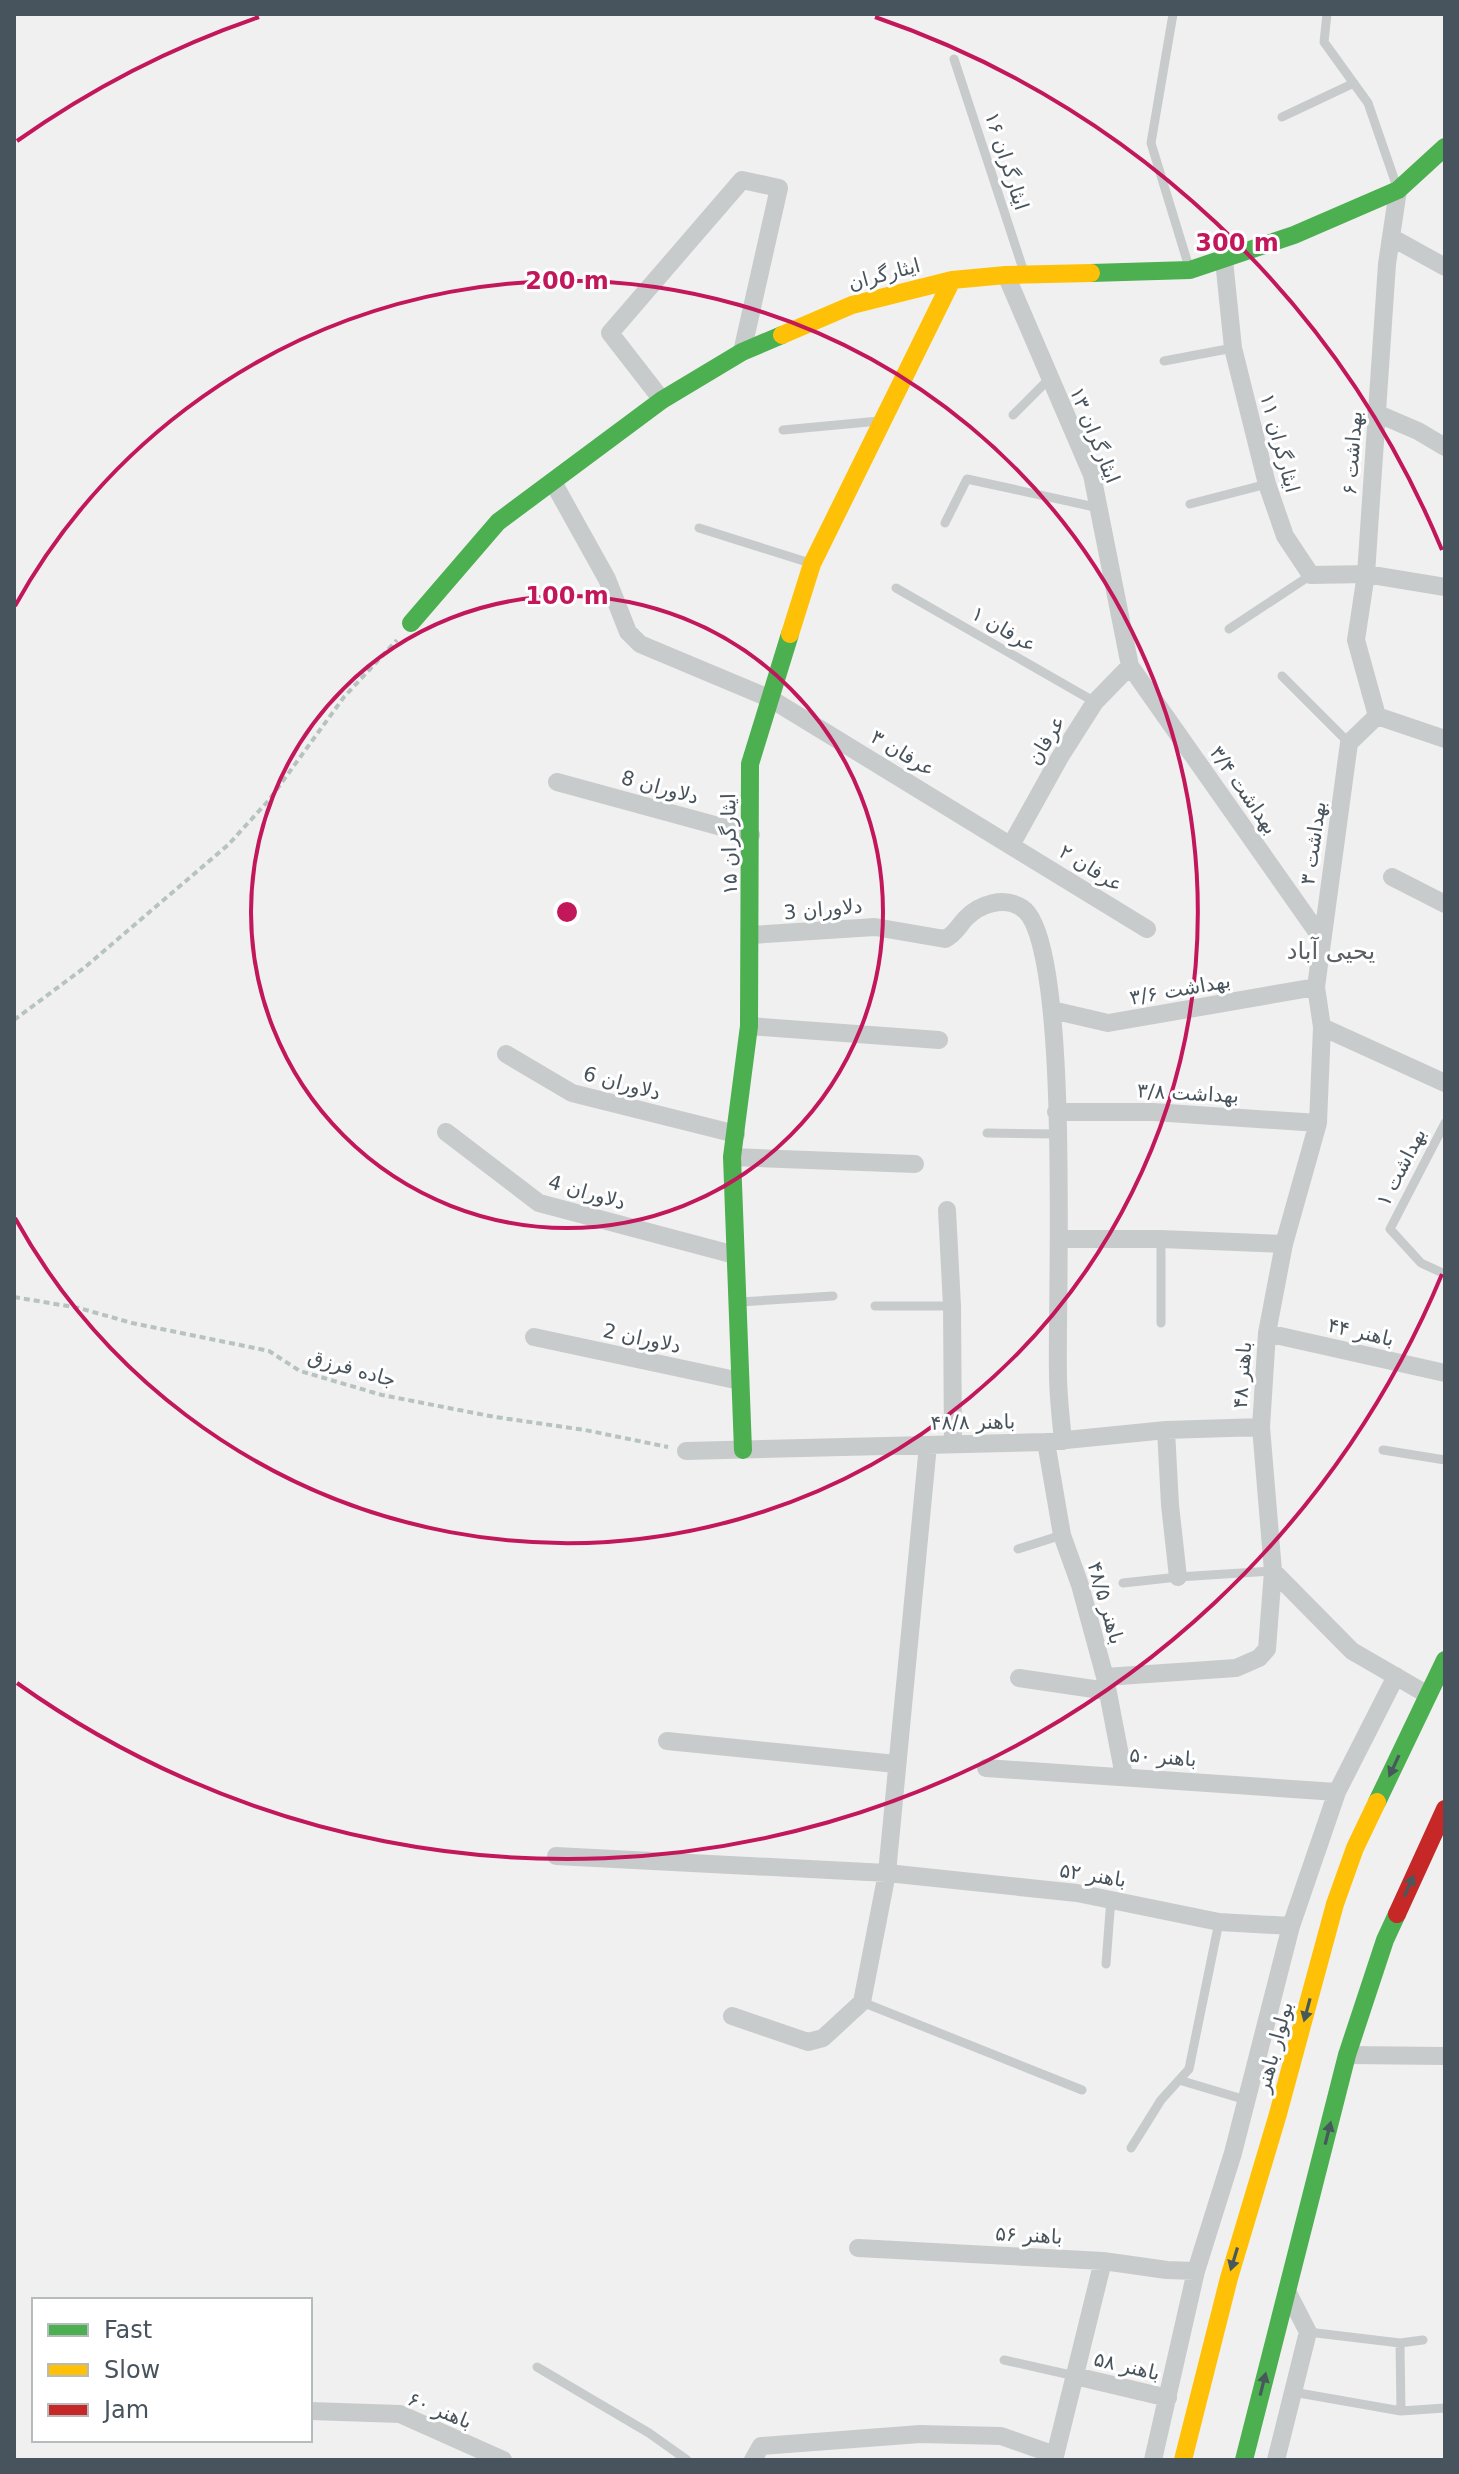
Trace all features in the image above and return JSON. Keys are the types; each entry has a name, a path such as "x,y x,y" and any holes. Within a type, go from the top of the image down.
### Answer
{"street":[{"name":"ایثارگران","path":"411,623 498,522 662,400 742,352 852,305 952,280 1025,274 1190,270 1294,235 1398,190 1445,147"},
{"path":"662,400 610,333 742,180 779,188 742,352"},
{"name":"بهداشت ۶","path":"1377,716 1356,640 1366,574 1376,413 1398,190"},
{"path":"1391,237 1445,267"},
{"name":"ایثارگران ۱۱","path":"1224,260 1233,348 1267,484 1285,536 1311,575"},
{"name":"ایثارگران ۱۳","path":"1006,275 1092,475 1130,666"},
{"name":"ایثارگران ۱۵","path":"743,1450 732,1157 749,1026 750,764 812,564 952,280"},
{"path":"1376,413 1418,431 1445,447"},
{"name":"عرفان ۳","path":"553,482 607,579 628,632 640,644 771,699 1011,845"},
{"path":"1311,575 1366,574 1445,587"},
{"name":"عرفان","path":"1011,845 1095,702 1130,666"},
{"name":"بهداشت ۳/۴","path":"1130,666 1322,939"},
{"path":"1349,743 1377,716 1445,739"},
{"name":"بهداشت ۳","path":"1316,987 1349,743"},
{"name":"دلاوران 8","path":"557,782 751,835"},
{"name":"عرفان ۲","path":"1011,845 1147,929"},
{"path":"1392,877 1445,904"},
{"name":"باهنر ۴۸/۵","path":"945,939 980,907 995,902 1009,903 1024,908 1036,925 1044,949 1052,1010 1057,1134 1060,1239 1054,1441 1062,1535 1080,1585 1106,1684 1124,1776"},
{"name":"دلاوران 3","path":"751,935 875,927 945,939"},
{"name":"بهداشت ۳/۶","path":"1052,1010 1108,1023 1316,987"},
{"name":"باهنر ۴۸","path":"1019,1678 1106,1684 1236,1668 1259,1658 1267,1649 1273,1571 1261,1427 1267,1333 1284,1244 1318,1123 1322,1027 1316,987"},
{"path":"749,1026 939,1040"},
{"path":"1322,1027 1445,1083"},
{"name":"دلاوران 6","path":"506,1054 572,1093 736,1134"},
{"name":"بهداشت ۳/۸","path":"1056,1112 1153,1112 1318,1123"},
{"name":"دلاوران 4","path":"446,1132 539,1203 735,1255"},
{"path":"732,1157 915,1164"},
{"path":"947,1210 952,1306 953,1443"},
{"path":"1060,1239 1284,1244"},
{"name":"باهنر ۴۴","path":"1267,1333 1445,1373"},
{"name":"دلاوران 2","path":"534,1337 740,1381"},
{"name":"باهنر ۴۸/۸","path":"686,1451 1054,1441 1166,1430 1261,1427"},
{"path":"1166,1430 1178,1577"},
{"path":"732,2016 808,2042 823,2038 862,2002 887,1873 928,1445"},
{"path":"1273,1571 1352,1651 1428,1695"},
{"name":"بولوار باهنر","path":"1183,2460 1212,2343 1335,1904 1350,1861 1445,1660"},
{"path":"1153,2460 1196,2271 1233,2153 1291,1926 1337,1792 1396,1676"},
{"path":"667,1741 896,1764"},
{"name":"باهنر ۵۰","path":"986,1768 1337,1792"},
{"path":"1244,2460 1347,2055 1385,1940 1445,1809"},
{"name":"باهنر ۵۲","path":"556,1856 887,1873 1111,1898 1219,1922 1291,1926"},
{"path":"1315,1857 1350,1861"},
{"path":"1347,2055 1445,2056"},
{"name":"باهنر ۵۶","path":"858,2248 1103,2261 1196,2271"},
{"path":"753,2460 761,2446 920,2434 1001,2436 1054,2458 1103,2261"},
{"path":"1276,2460 1308,2332 1287,2291"},
{"path":"1182,2335 1212,2343"},
{"name":"باهنر ۵۸","path":"1075,2376 1168,2398"},
{"name":"باهنر ۶۰","path":"312,2411 400,2414 503,2460"}],"lane":[{"path":"1173,14 1151,143 1190,270"},
{"path":"1327,14 1324,42 1368,103 1398,190"},
{"name":"ایثارگران ۱۶","path":"954,59 1025,274"},
{"path":"1282,117 1354,83"},
{"path":"1164,361 1233,348"},
{"path":"1013,415 1049,379"},
{"path":"783,430 884,421"},
{"path":"945,523 967,479 1099,508"},
{"path":"1190,504 1267,484"},
{"path":"699,528 812,564"},
{"path":"1229,629 1311,575"},
{"name":"عرفان ۱","path":"896,588 1095,702"},
{"path":"1282,676 1349,743"},
{"name":"بهداشت ۱","path":"1445,1123 1390,1229 1421,1263 1445,1274"},
{"path":"987,1133 1057,1134"},
{"path":"1161,1239 1161,1323"},
{"path":"737,1302 833,1296"},
{"path":"875,1306 952,1306"},
{"path":"1383,1450 1445,1460"},
{"path":"1018,1549 1062,1535"},
{"path":"1123,1583 1273,1571"},
{"path":"1106,1964 1111,1898"},
{"path":"1131,2148 1161,2100 1189,2069 1219,1922"},
{"path":"862,2002 1082,2090"},
{"path":"1179,2080 1246,2100"},
{"path":"1308,2332 1400,2343 1423,2340"},
{"path":"1400,2343 1401,2411"},
{"path":"1004,2360 1075,2376"},
{"path":"537,2367 649,2433 687,2460"},
{"path":"1293,2392 1401,2411 1445,2408"}],"path":[{"path":"14,1020 84,968 228,845 278,789 344,697 411,623"},
{"name":"جاده فرزق","path":"14,1297 79,1308 132,1323 269,1351 300,1371 382,1395 686,1451"}],"traffic: fast":[{"path":"1091,273 1190,270 1294,235 1398,190 1445,147"},
{"path":"411,623 498,522 662,400 742,352 782,335"},
{"path":"743,1450 732,1157 749,1026 750,764 790,634"},
{"path":"1377,1802 1445,1660"},
{"path":"1244,2460 1347,2055 1385,1940 1397,1914"}],"traffic: slow":[{"path":"782,335 852,305 952,280 1091,273"},
{"path":"790,634 812,564 952,280"},
{"path":"1183,2460 1229,2278 1278,2114 1335,1904 1355,1848 1377,1802"}],"traffic: jam":[{"path":"1397,1914 1445,1809"}],"district":[{"name":"یحیی آباد","path":"1331,951"}]}
